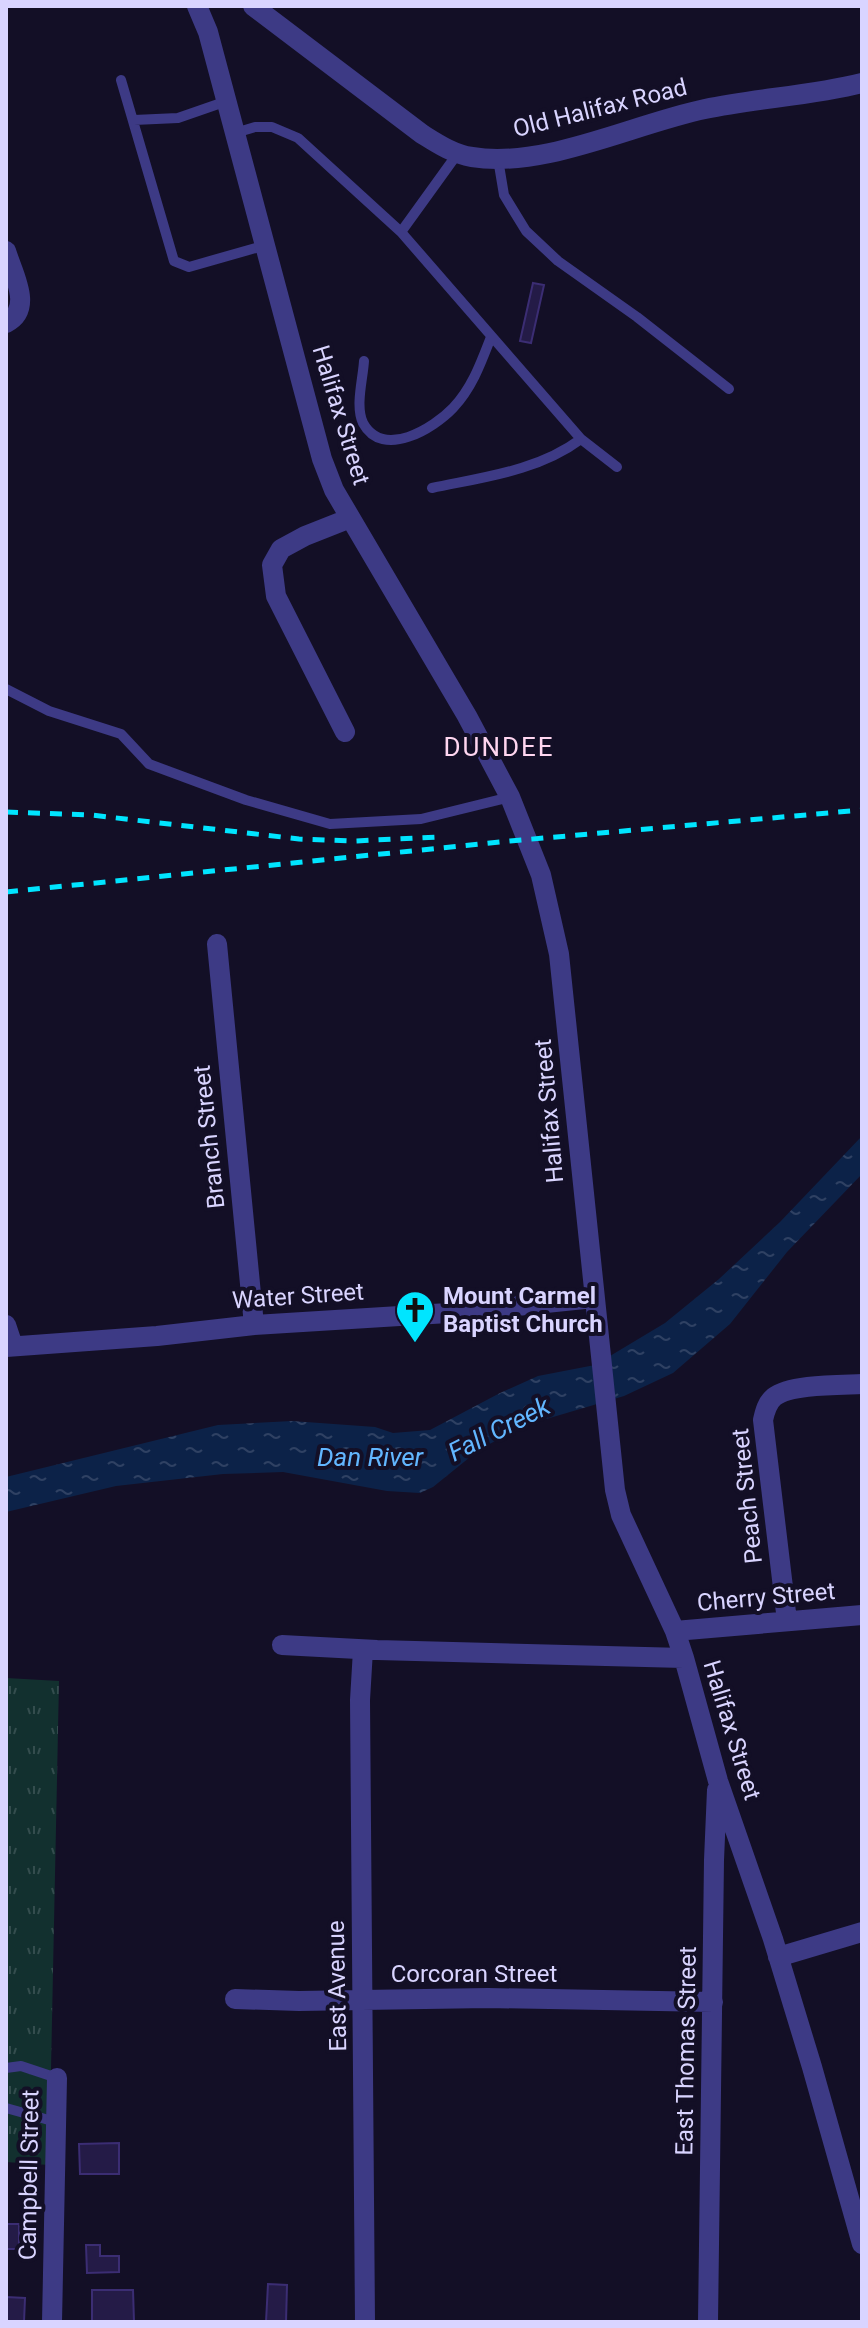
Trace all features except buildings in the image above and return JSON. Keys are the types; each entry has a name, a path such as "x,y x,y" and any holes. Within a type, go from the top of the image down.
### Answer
{"street":[{"name":"Halifax Street","path":"197,6 208,32 322,459 334,490 348,519 407,611 467,716 510,797 541,875 559,954 615,1490 621,1515 675,1631 684,1658 718,1781 778,1957 862,2244"},
{"name":"Old Halifax Road","path":"253,6 422,134 458,153 498,159 550,153 675,115 862,83"},
{"path":"6,251 22,301 16,317 6,323"},
{"path":"345,732 276,596 272,565 281,549 348,519"},
{"name":"Branch Street","path":"217,944 254,1325"},
{"name":"Water Street","path":"10,1346 157,1336 254,1325 448,1313 594,1298"},
{"path":"6,1325 10,1346"},
{"name":"Peach Street","path":"787,1621 763,1420 765,1409 781,1393 856,1384"},
{"name":"Cherry Street","path":"675,1631 862,1615"},
{"path":"282,1645 684,1658"},
{"name":"East Avenue","path":"363,1650 360,1700 365,2322"},
{"name":"East Thomas Street","path":"708,2322 714,1860 718,1781"},
{"path":"778,1957 862,1932"},
{"name":"Corcoran Street","path":"235,1999 488,1998 713,2002"},
{"name":"Campbell Street","path":"52,2322 57,2078"}],"lane":[{"path":"121,80 174,261 189,267 266,245"},
{"path":"134,120 178,118 227,101"},
{"path":"235,133 255,127 272,127 298,138 401,232 581,439 617,467"},
{"path":"401,232 458,153"},
{"path":"498,159 504,195 526,231 558,261 637,317 729,389"},
{"path":"364,361 360,408 363,422 379,437 390,440 408,438 423,431 454,407 478,370 491,337"},
{"path":"432,488 520,469 565,451 581,439"},
{"path":"6,689 49,711 121,734 149,764 246,800 330,824 421,819 510,797"},
{"path":"6,2068 21,2066 57,2078"},
{"path":"6,2108 56,2122"}],"green space":[{"path":"6,1678 59,1681 49,2165 6,2162"}],"water":[{"name":"Dan River","path":"862,1136 862,1174 787,1252 730,1324 673,1373 624,1396 526,1425 480,1449 433,1487 420,1493 387,1491 283,1472 223,1474 116,1486 6,1512 6,1477 218,1425 292,1421 375,1427 393,1433 430,1430 538,1376 595,1365 665,1323 719,1279 780,1222"}],"railway":[{"path":"6,892 510,841 862,810"},
{"path":"6,812 91,815 299,839 354,841 440,837"}],"place":[{"name":"Mount Carmel Baptist Church","path":"415,1344"}],"district":[{"name":"DUNDEE","path":"499,747"}],"water label":[{"name":"Fall Creek","path":"499,1429"}]}
